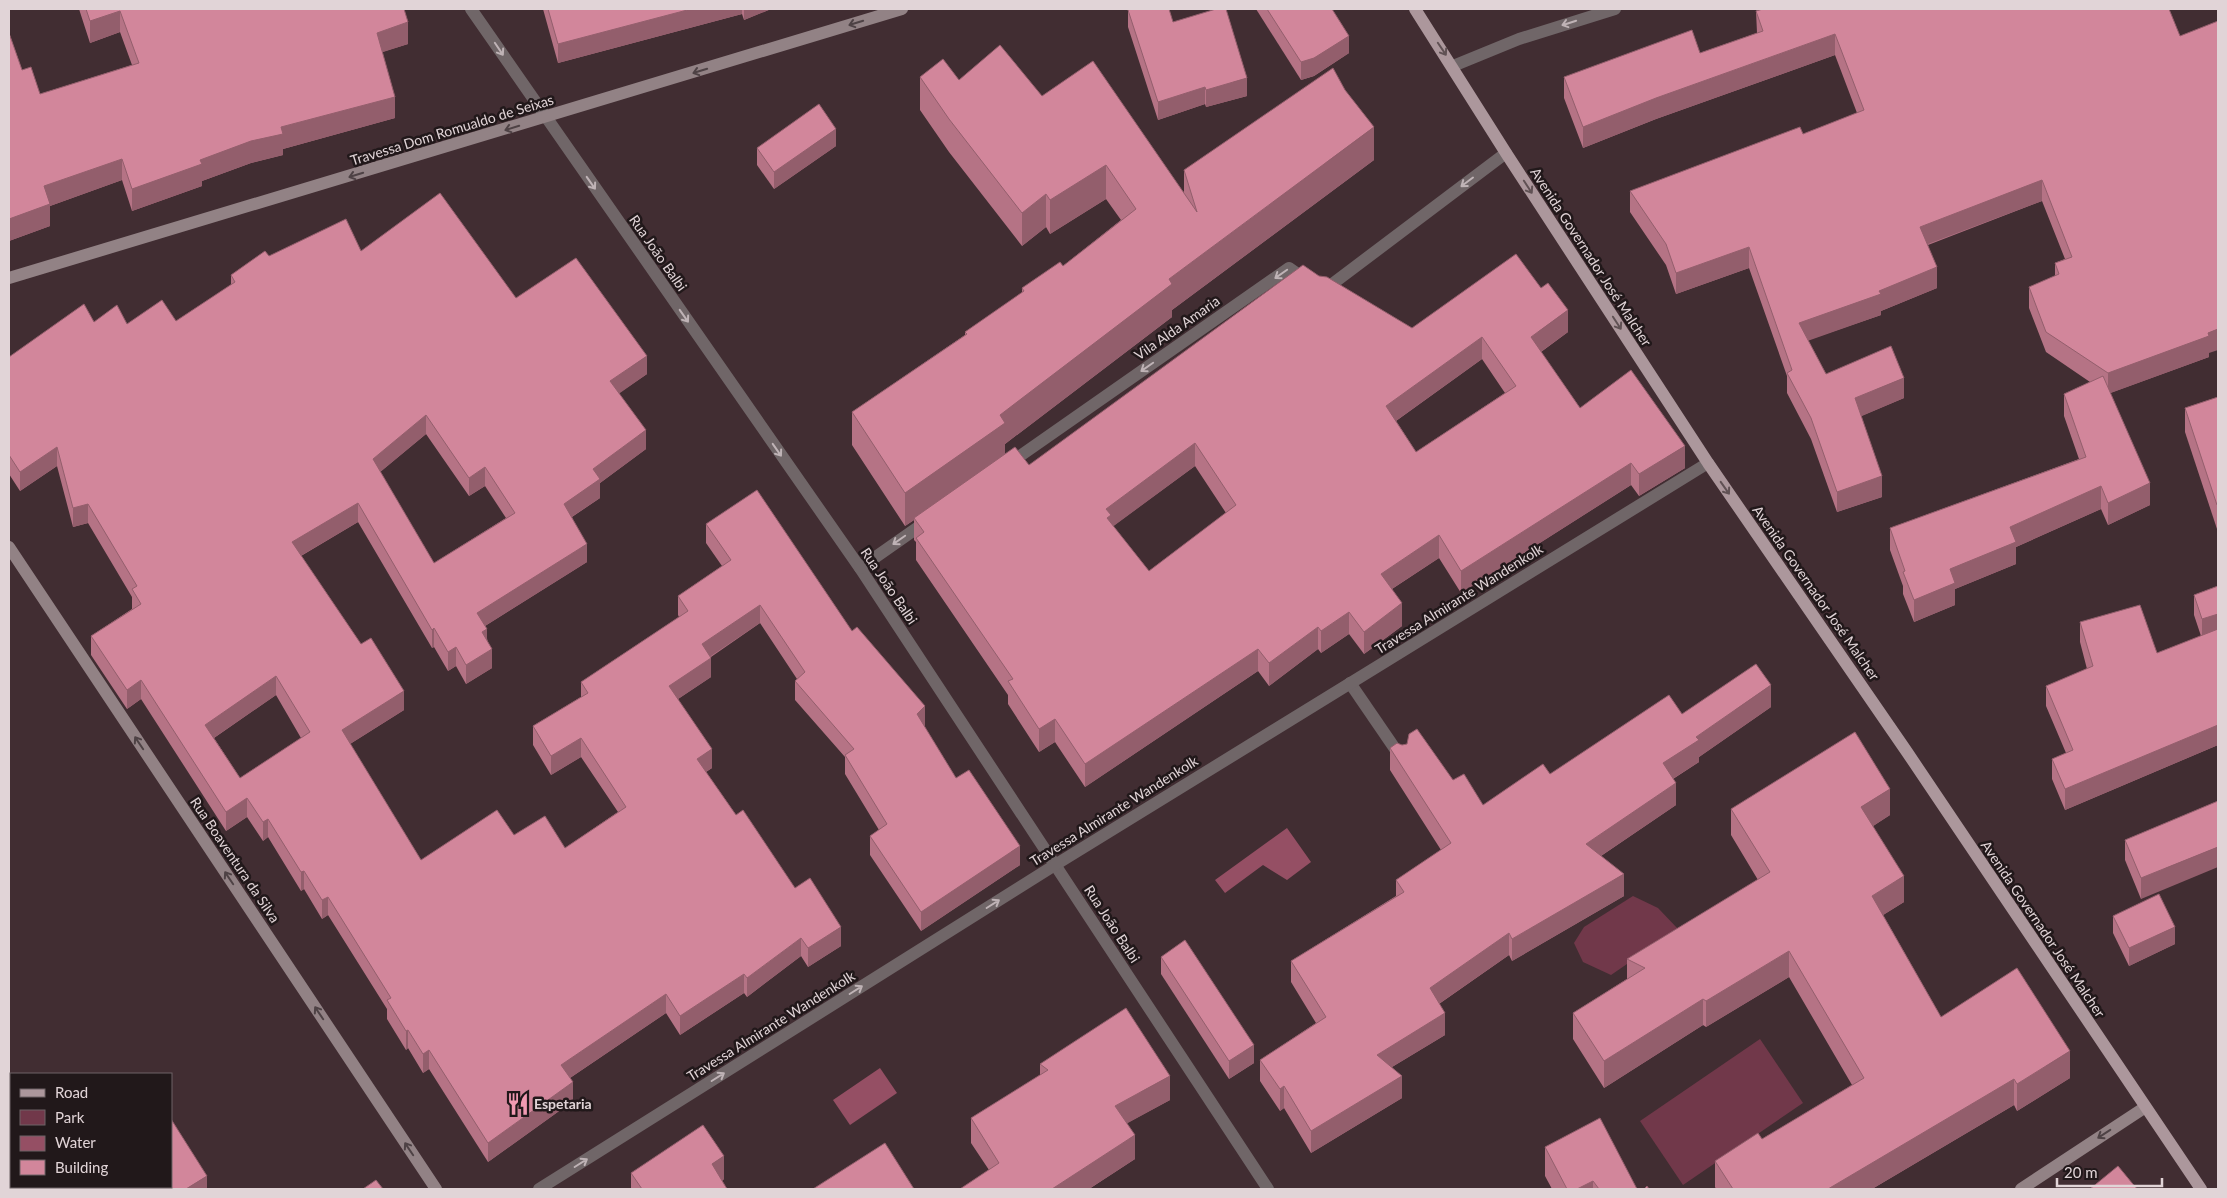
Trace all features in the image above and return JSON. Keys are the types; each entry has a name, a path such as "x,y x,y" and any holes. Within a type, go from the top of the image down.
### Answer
{"main road":[{"name":"Avenida Governador José Malcher","path":"1415,9 1453,66 1506,153 1708,463 1907,752 2144,1108 2201,1189"}],"street":[{"name":"Rua João Balbi","path":"471,9 545,118 860,568 1268,1189"},
{"name":"Travessa Dom Romualdo de Seixas","path":"9,278 902,9"},
{"path":"1453,66 1519,39 1615,9"},
{"name":"Vila Alda Amaria","path":"997,472 1289,268 1324,292 1506,153"},
{"name":"Travessa Almirante Wandenkolk","path":"540,1189 1055,865 1708,463"},
{"path":"860,568 940,512"},
{"name":"Rua Boaventura da Silva","path":"9,547 436,1189"},
{"path":"1350,683 1402,759"},
{"path":"2021,1189 2144,1108"}],"green space":[{"path":"1633,896 1658,908 1678,929 1611,975 1583,962 1574,943 1584,927"},
{"path":"1760,1039 1803,1103 1683,1185 1640,1121"},
{"path":"9,1091 10,1156 9,1155"}],"water":[{"path":"1287,828 1311,862 1287,880 1263,865 1225,893 1215,880"},
{"path":"880,1068 897,1093 850,1125 833,1100"}],"building":[{"path":"86,9 404,9 408,22 377,33 395,97 281,127 283,134 251,141 200,160 202,164 132,189 122,159 44,186 50,204 9,219 9,33 22,70 31,67 40,94 139,63 120,11 90,21"},
{"path":"548,9 691,9 558,44"},
{"path":"1169,9 1173,22 1216,9 1226,9 1247,78 1206,90 1205,87 1158,102 1128,10"},
{"path":"1267,9 1332,9 1349,36 1314,58 1301,62"},
{"path":"1763,9 2169,9 2180,36 2218,21 2218,329 2208,333 2209,336 2108,373 2046,332 2029,287 2059,274 2055,263 2072,257 2042,180 1920,227 1937,267 1879,291 1881,294 1799,323 1826,374 1891,346 1904,378 1855,398 1882,476 1837,492 1811,418 1787,373 1792,370 1749,247 1676,273 1666,244 1630,191 1800,127 1803,134 1864,110 1835,34 1656,98 1583,127 1564,77 1692,30 1700,53 1763,31 1756,11"},
{"path":"1000,45 1042,96 1093,61 1197,212 1184,170 1333,68 1345,90 1374,127 1169,279 1172,284 1000,415 1005,423 905,493 852,412 967,334 965,332 1024,291 1022,288 1060,262 1063,266 1136,209 1106,165 1050,200 1046,194 1022,213 949,119 920,77 943,59 959,80"},
{"path":"819,104 836,129 774,172 757,148"},
{"path":"440,193 516,298 576,258 647,356 610,381 646,430 593,469 600,479 564,504 587,544 477,613 487,629 482,632 492,649 466,665 456,647 448,652 434,628 432,630 358,503 292,542 361,644 371,638 404,691 342,730 421,860 497,810 514,835 545,816 565,848 626,807 581,738 551,756 533,726 588,693 581,682 688,611 678,596 731,560 706,524 757,490 852,631 857,627 925,706 917,714 956,778 969,770 1020,846 921,912 870,836 887,824 845,755 854,749 795,681 805,672 760,605 702,644 711,658 669,686 712,749 697,759 736,815 743,810 795,888 810,878 841,927 808,948 801,938 747,978 744,974 680,1016 666,994 561,1065 573,1082 488,1143 429,1050 423,1054 408,1030 406,1031 387,1000 391,998 328,897 322,900 304,871 301,872 268,819 263,822 247,798 226,812 141,680 127,690 91,636 141,604 132,589 137,586 88,504 73,508 57,447 20,472 9,455 9,357 84,304 94,322 117,305 127,324 162,300 176,321 235,282 231,275 265,251 269,256 346,219 361,251","holes":["426,415 469,478 485,467 515,513 434,563 373,459","276,676 310,732 240,778 205,725"]},
{"path":"1516,254 1541,288 1548,283 1568,310 1531,337 1580,408 1631,370 1685,446 1639,474 1631,463 1461,571 1439,535 1381,574 1402,603 1364,632 1349,612 1321,631 1318,627 1269,663 1258,649 1085,764 1055,719 1039,729 1008,681 1013,679 916,538 924,532 914,518 1015,447 1029,465 1303,265 1319,276 1327,277 1412,328","holes":["1482,337 1516,386 1416,452 1386,406","1195,443 1236,505 1149,571 1107,518 1111,515 1106,509"]},
{"path":"2103,376 2150,483 2108,503 2101,486 2010,527 2016,542 1950,569 1955,583 1914,600 1903,572 1905,571 1890,528 2086,457 2064,394"},
{"path":"2218,397 2218,504 2217,505 2185,408"},
{"path":"2218,586 2218,614 2202,619 2194,595"},
{"path":"2140,605 2157,653 2218,629 2218,725 2065,789 2052,759 2073,750 2046,686 2093,666 2080,622"},
{"path":"1756,664 1771,685 1696,737 1699,740 1663,763 1676,783 1586,844 1624,874 1512,939 1509,933 1430,988 1445,1013 1377,1055 1402,1076 1311,1131 1284,1086 1280,1089 1260,1060 1326,1017 1291,961 1404,892 1396,880 1451,843 1390,748 1397,743 1407,744 1409,734 1417,729 1453,780 1464,774 1483,805 1543,764 1550,774 1669,695 1682,714"},
{"path":"1855,732 1890,789 1861,807 1904,876 1872,896 1941,1017 2017,968 2070,1051 2017,1084 2014,1079 1828,1189 1733,1189 1715,1161 1758,1133 1762,1139 1864,1078 1789,951 1706,1001 1703,999 1604,1061 1573,1013 1645,968 1627,959 1770,872 1731,809"},
{"path":"2218,801 2218,847 2141,878 2125,840"},
{"path":"2159,894 2175,927 2129,948 2113,916"},
{"path":"1185,940 1254,1045 1229,1061 1161,957"},
{"path":"1126,1008 1170,1076 1115,1106 1135,1135 1052,1189 960,1189 999,1163 971,1118 1048,1070 1040,1064"},
{"path":"1600,1118 1637,1189 1599,1189 1593,1181 1577,1189 1567,1189 1545,1147"},
{"path":"172,1121 207,1176 186,1189 122,1189 172,1188"},
{"path":"703,1125 724,1156 712,1164 727,1189 642,1189 631,1173"},
{"path":"885,1143 914,1189 813,1189"},
{"path":"9,1163 10,1188 54,1189 9,1189"},
{"path":"2118,1166 2137,1189 2090,1189"},
{"path":"376,1180 383,1189 363,1189"}],"place":[{"name":"Espetaria","path":"518,1104"}]}
